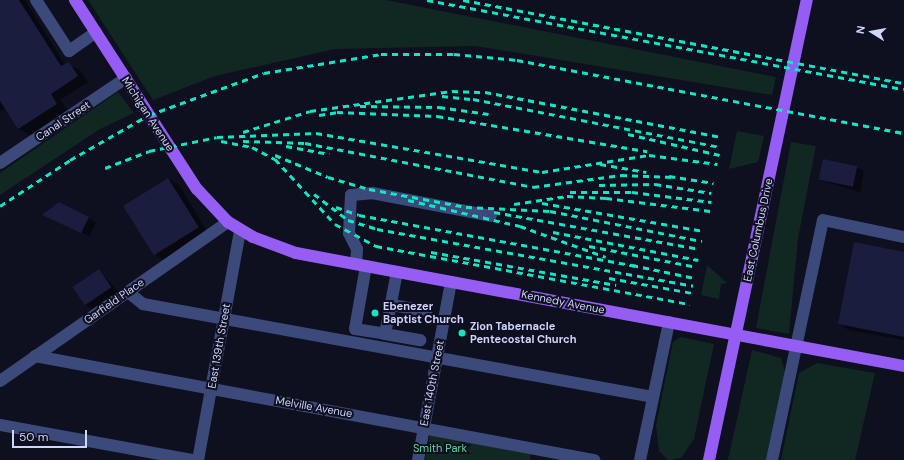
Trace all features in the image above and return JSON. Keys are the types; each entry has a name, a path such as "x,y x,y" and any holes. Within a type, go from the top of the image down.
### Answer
{"main road":[{"name":"Michigan Avenue","path":"75,0 197,189 228,222"},
{"name":"East Columbus Drive","path":"710,460 807,0"},
{"name":"Kennedy Avenue","path":"228,222 240,231 296,253 904,366"}],"street":[{"path":"36,0 69,51 96,32"},
{"name":"Canal Street","path":"0,163 126,78"},
{"path":"420,340 355,329 361,265 357,249 349,233 351,195 372,193 491,216"},
{"path":"772,460 798,346 823,220 904,237"},
{"name":"Garfield Place","path":"0,381 228,222"},
{"name":"East 139th Street","path":"198,460 240,231"},
{"path":"385,334 392,305 397,272"},
{"name":"East 140th Street","path":"418,460 451,282"},
{"path":"128,292 143,304 653,397"},
{"path":"392,305 426,311"},
{"path":"640,460 669,322"},
{"name":"Melville Avenue","path":"35,356 424,427 550,456 594,460"},
{"path":"0,425 192,460"}],"green space":[{"path":"88,0 386,0 776,77 772,95 476,46 335,49 215,76 153,100"},
{"path":"118,92 134,113 100,129 0,195 0,173"},
{"path":"737,131 764,136 758,162 729,169"},
{"path":"791,142 816,146 798,238 789,334 756,328"},
{"path":"707,265 727,283 721,284 719,299 701,295"},
{"path":"681,337 714,344 694,439 681,458 668,460 659,451 656,425 673,342"},
{"path":"752,350 781,358 785,372 767,460 728,460"},
{"path":"817,363 875,373 855,460 781,460 799,373"},
{"name":"Smith Park","path":"430,434 531,453 530,460 425,460"}],"building":[{"path":"0,0 19,0 61,66 69,62 78,76 51,94 57,104 18,129 0,101"},
{"path":"823,159 857,166 853,187 819,180"},
{"path":"168,178 199,227 154,255 123,206"},
{"path":"59,202 89,217 81,233 42,215"},
{"path":"854,242 904,252 904,337 838,324"},
{"path":"99,269 111,287 85,305 72,287"}],"railway":[{"path":"427,0 904,89"},
{"path":"463,0 904,83"},
{"path":"0,206 70,160 149,115 264,73 381,54 454,54 517,60 904,133"},
{"path":"243,132 310,111 452,91 485,92 720,137"},
{"path":"442,96 473,99 719,147"},
{"path":"360,106 439,107 489,114"},
{"path":"319,115 337,112 437,116 647,151"},
{"path":"105,168 149,151 217,137 316,133 542,172 649,155 717,164"},
{"path":"628,134 720,155"},
{"path":"221,141 252,147 275,159 335,224 376,246 690,304"},
{"path":"243,141 305,143 533,187 621,175 674,177"},
{"path":"286,146 329,154"},
{"path":"275,155 328,177 369,189 466,207 550,211 702,241"},
{"path":"600,164 646,172"},
{"path":"669,176 713,183"},
{"path":"599,185 655,184 711,193"},
{"path":"570,192 632,192 711,202"},
{"path":"314,194 348,220 377,229 693,286"},
{"path":"514,204 567,196 606,198 710,211"},
{"path":"408,200 520,226 606,257"},
{"path":"542,203 704,231"},
{"path":"336,207 359,215 636,266"},
{"path":"494,212 700,249"},
{"path":"553,232 698,260"},
{"path":"589,246 697,267"},
{"path":"431,252 616,285"},
{"path":"632,265 695,278"},
{"path":"609,278 692,293"}],"place":[{"name":"Ebenezer Baptist Church","path":"375,313"},
{"name":"Zion Tabernacle Pentecostal Church","path":"462,333"}]}
